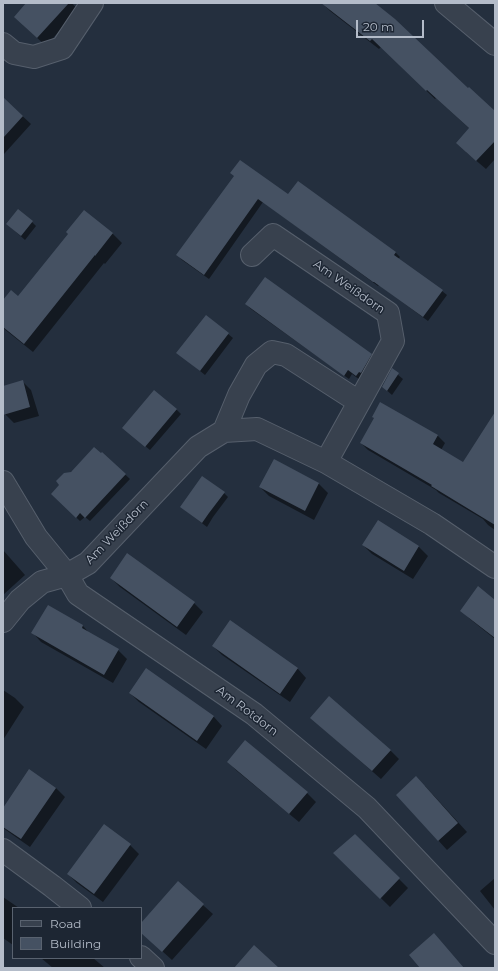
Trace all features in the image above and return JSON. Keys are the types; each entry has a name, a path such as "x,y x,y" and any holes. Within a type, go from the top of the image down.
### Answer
{"street":[{"path":"3,44 14,53 34,57 62,48 92,3"},
{"path":"446,3 495,44"},
{"name":"Am Weißdorn","path":"252,255 273,235 388,313 393,341 326,462"},
{"path":"224,431 239,395 256,365 272,352 286,355 359,402"},
{"name":"Am Weißdorn","path":"3,621 20,600 42,582 67,575 88,563 198,446 224,431 257,429 326,462 432,524 495,567"},
{"name":"Am Rotdorn","path":"3,482 36,537 67,575 78,594 254,714 367,808 495,943"},
{"path":"3,850 79,907"},
{"path":"142,958 153,968"}],"building":[{"path":"26,3 69,3 37,38 14,17"},
{"path":"321,3 375,3 395,19 468,88 469,87 495,111 495,141 476,161 456,143 469,128 427,90 426,91 372,39 370,41"},
{"path":"3,97 23,116 3,138"},
{"path":"240,160 288,194 298,181 396,252 394,255 443,290 423,317 258,199 204,275 176,255 234,176 230,173"},
{"path":"18,209 33,221 21,236 6,224"},
{"path":"84,210 113,233 24,344 3,327 3,300 11,290 18,296 68,234 66,232"},
{"path":"265,277 372,354 361,373 359,372 356,376 348,370 344,376 245,304"},
{"path":"206,315 229,333 200,371 176,353"},
{"path":"392,368 399,373 387,391 382,387"},
{"path":"23,380 30,407 3,415 3,386"},
{"path":"154,390 177,409 145,447 122,428"},
{"path":"380,402 438,435 433,444 463,462 495,412 495,525 431,486 432,485 360,443 374,418 372,417"},
{"path":"94,447 101,453 102,452 126,474 85,518 80,513 76,518 51,494 59,485 56,481 64,473 71,472"},
{"path":"274,459 319,483 305,511 259,487"},
{"path":"202,476 225,492 202,523 180,507"},
{"path":"378,520 419,546 404,571 362,545"},
{"path":"127,553 195,602 177,627 110,578"},
{"path":"478,586 495,600 495,638 460,611"},
{"path":"48,605 83,625 82,628 119,649 104,675 31,633"},
{"path":"230,620 298,668 280,694 212,646"},
{"path":"146,668 214,716 197,741 129,693"},
{"path":"329,696 391,750 372,771 310,718"},
{"path":"245,740 308,792 289,814 227,762"},
{"path":"29,769 56,788 21,839 3,827 3,808"},
{"path":"416,776 458,823 438,841 396,795"},
{"path":"104,824 131,844 94,894 67,874"},
{"path":"355,834 400,878 380,899 333,853"},
{"path":"178,881 204,904 162,952 142,934 142,922"},
{"path":"434,933 464,968 420,968 409,955"},
{"path":"254,945 279,968 234,968"}]}
